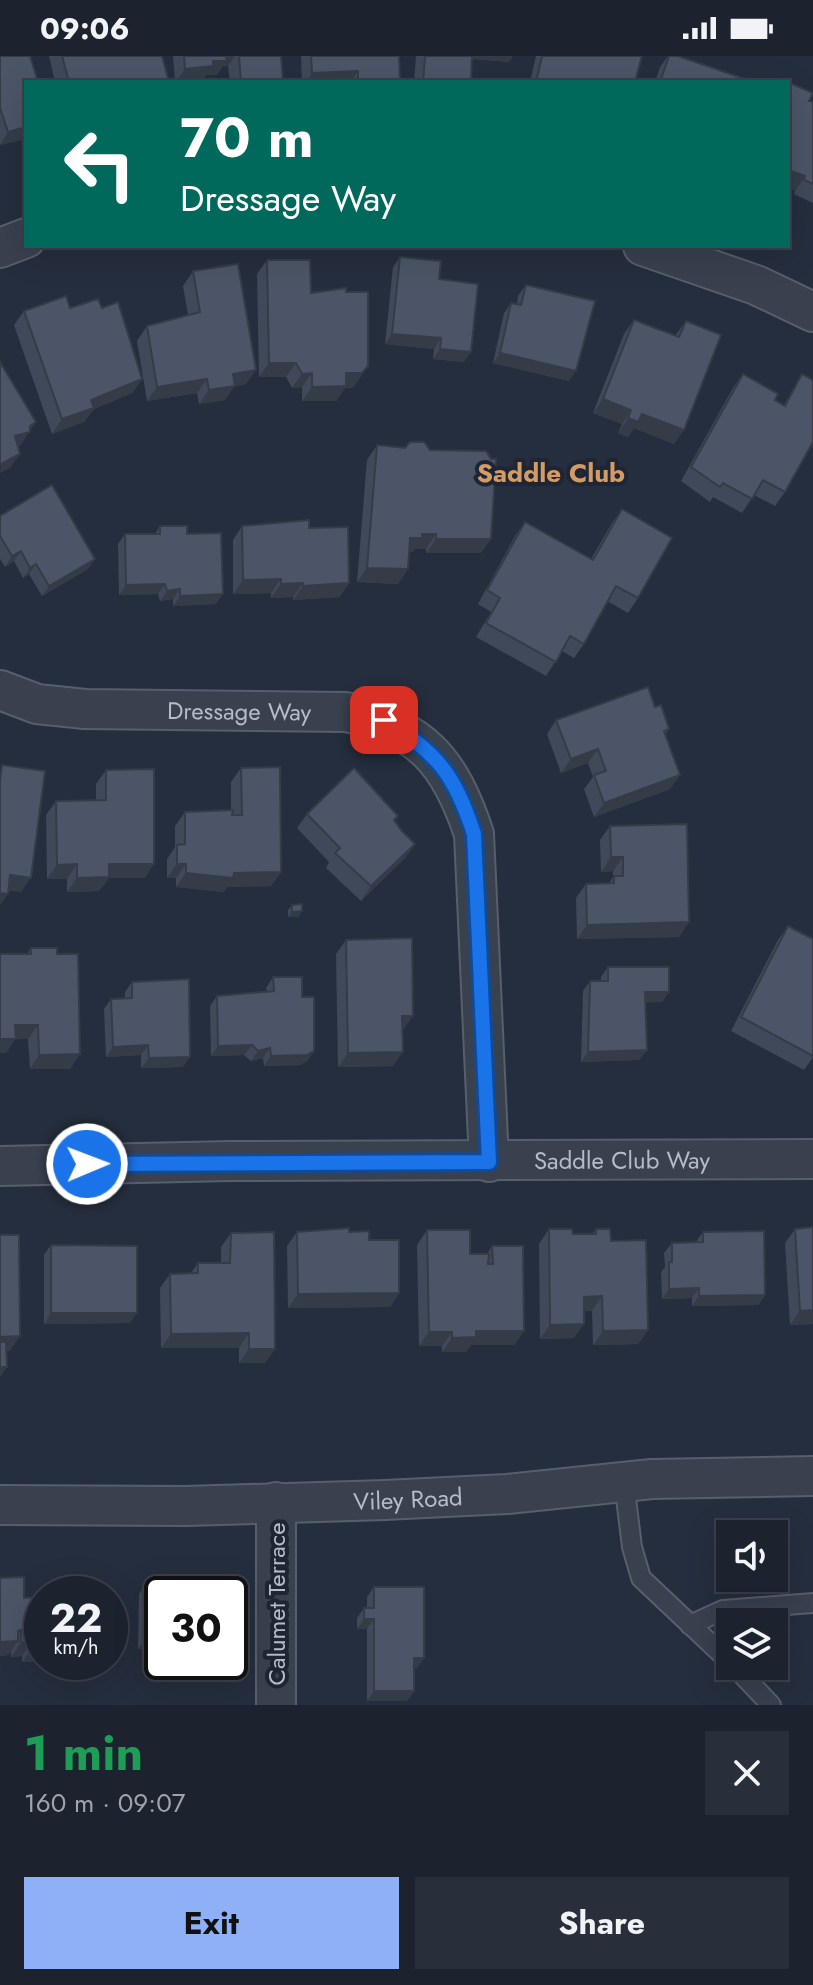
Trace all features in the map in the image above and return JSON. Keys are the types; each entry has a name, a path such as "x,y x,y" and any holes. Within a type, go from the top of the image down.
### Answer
{"street":[{"path":"0,248 24,239"},
{"path":"649,248 756,285 813,312"},
{"name":"Dressage Way","path":"0,690 37,704 85,709 346,712 384,720 419,742 460,790 474,834 489,1162"},
{"name":"Saddle Club Way","path":"0,1166 231,1161 813,1159"},
{"name":"Viley Road","path":"0,1505 185,1506 507,1494 624,1482 813,1476"},
{"name":"Calumet Terrace","path":"276,1502 276,1705"}],"lane":[{"path":"624,1482 632,1547 641,1578 716,1649"},
{"path":"690,1625 723,1610 813,1603"},
{"path":"747,1680 771,1705"}],"building":[{"path":"0,56 30,56 37,80 24,80 24,128 8,132 0,108"},
{"path":"62,56 162,56 168,80 68,80"},
{"path":"184,56 226,56 227,61 213,61 213,66 185,69"},
{"path":"239,56 281,56 283,80 241,80"},
{"path":"311,56 399,56 400,80 358,80 358,71 312,73"},
{"path":"425,56 472,56 471,80 423,80"},
{"path":"542,56 642,56 636,80 536,80"},
{"path":"669,56 678,56 748,80 661,80"},
{"path":"790,83 813,93 809,101 813,102 813,184 804,180 805,176 790,171"},
{"path":"400,257 441,261 439,279 478,284 471,352 440,349 441,338 392,334"},
{"path":"267,260 310,260 311,293 346,288 346,292 368,292 368,366 362,373 346,373 346,386 312,387 312,373 302,374 296,363 269,363"},
{"path":"238,264 256,370 233,374 235,386 209,390 207,379 157,387 147,326 200,312 193,271"},
{"path":"526,285 595,301 576,371 500,353 511,303 521,305"},
{"path":"66,296 70,308 98,299 102,308 118,302 142,379 91,400 94,408 62,419 24,311"},
{"path":"634,320 679,337 686,321 721,335 684,430 642,414 638,422 628,418 631,410 603,399"},
{"path":"0,362 36,422 30,426 30,432 15,436 20,454 1,464 0,464"},
{"path":"743,374 778,394 775,400 785,406 802,374 813,380 813,442 785,492 763,480 752,499 723,483 720,487 691,467"},
{"path":"410,442 424,442 430,450 486,451 491,459 496,459 491,539 436,539 436,534 422,534 422,538 410,538 408,569 367,568 377,445 405,448"},
{"path":"52,485 95,559 49,586 36,564 30,568 21,551 12,556 0,536 0,516"},
{"path":"622,509 672,538 638,598 616,586 584,644 570,636 556,662 486,623 500,598 487,590 525,522 593,560"},
{"path":"309,520 309,528 348,527 349,583 303,586 303,583 281,584 281,579 243,580 242,526"},
{"path":"160,526 187,526 187,534 221,533 223,594 180,596 180,589 167,591 165,584 126,585 125,534 160,534"},
{"path":"648,687 655,707 661,705 669,729 664,731 680,775 604,803 594,775 606,771 598,749 571,759 556,720"},
{"path":"2,765 45,771 31,878 10,875 8,894 0,893"},
{"path":"280,767 281,872 234,873 233,878 186,873 186,864 177,864 177,845 185,844 185,812 233,810 232,815 242,815 241,768"},
{"path":"354,768 398,816 394,820 415,844 371,886 335,853 340,848 307,814"},
{"path":"154,769 154,864 109,864 109,877 77,878 77,864 57,865 56,801 106,800 106,770"},
{"path":"687,824 689,922 587,925 586,884 614,883 614,876 623,876 623,857 611,857 610,826"},
{"path":"302,904 302,911 292,912 292,905"},
{"path":"788,926 813,939 813,1056 741,1017"},
{"path":"412,938 413,1016 402,1016 403,1052 348,1053 346,940"},
{"path":"31,948 57,948 57,954 78,954 80,1054 39,1055 38,1025 15,1025 16,1039 0,1039 0,954 31,954"},
{"path":"608,967 669,967 669,992 645,992 647,1050 588,1052 590,981 608,981"},
{"path":"273,977 302,977 302,997 314,997 314,1051 307,1055 271,1056 270,1048 258,1051 252,1045 218,1046 217,996 274,991"},
{"path":"189,979 190,1057 149,1058 148,1045 113,1047 111,999 132,998 132,982"},
{"path":"813,1227 813,1310 800,1311 795,1229"},
{"path":"349,1228 349,1232 369,1231 369,1240 399,1240 399,1293 298,1294 297,1232"},
{"path":"549,1229 572,1229 573,1234 596,1234 596,1229 610,1229 611,1241 646,1240 648,1330 603,1331 602,1296 584,1297 584,1324 550,1325"},
{"path":"427,1230 470,1230 470,1254 489,1254 488,1264 493,1264 492,1246 523,1246 524,1331 476,1331 476,1337 452,1338 452,1332 429,1332"},
{"path":"764,1231 765,1295 699,1296 699,1288 669,1289 672,1243 703,1242 703,1232"},
{"path":"274,1232 275,1349 249,1349 249,1333 171,1334 170,1274 198,1273 198,1263 230,1263 231,1233"},
{"path":"0,1235 19,1235 20,1336 0,1337"},
{"path":"51,1245 137,1246 137,1313 51,1313"},
{"path":"0,1342 6,1342 7,1367 0,1367"},
{"path":"24,1577 24,1642 21,1642 21,1630 18,1631 18,1641 0,1642 0,1578"},
{"path":"374,1587 424,1587 424,1658 414,1658 414,1691 374,1691 374,1619 364,1619 364,1608 374,1608"}],"district":[{"name":"Saddle Club","path":"551,473"}],"route":[{"path":"87,1164 489,1162 474,834 460,790 446,771 419,742 384,720"}]}
